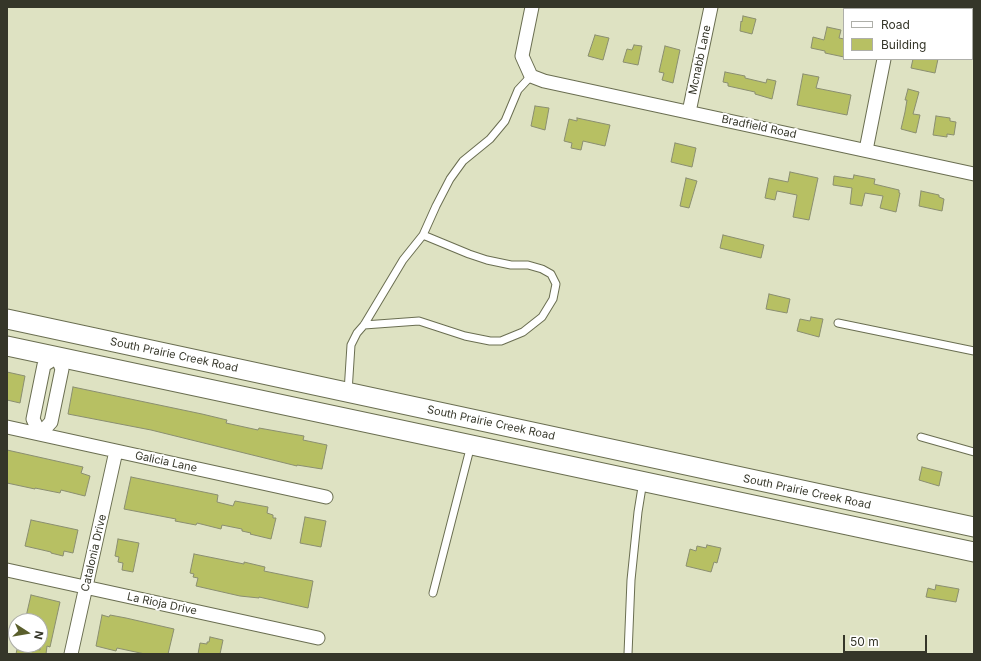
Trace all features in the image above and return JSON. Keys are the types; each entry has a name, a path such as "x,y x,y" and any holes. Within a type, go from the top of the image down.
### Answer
{"main road":[{"name":"South Prairie Creek Road","path":"7,319 974,527"},
{"path":"57,356 63,331"},
{"path":"7,346 974,552"}],"street":[{"path":"531,76 522,56 532,7"},
{"name":"Mcnabb Lane","path":"689,112 711,7"},
{"path":"866,150 884,60"},
{"name":"Bradfield Road","path":"531,76 544,81 974,174"},
{"path":"57,356 62,369 51,422 40,434 33,419 44,365 57,356"},
{"name":"Galicia Lane","path":"7,427 326,496"},
{"name":"Catalonia Drive","path":"71,654 116,451"},
{"name":"La Rioja Drive","path":"7,570 318,638"}],"lane":[{"path":"348,393 351,345 357,333 364,325 403,260 423,235 450,179 463,161 490,139 505,121 518,90 531,76"},
{"path":"364,325 419,321 465,336 490,341 501,341 524,332 542,316 553,299 556,284 551,274 542,269 528,265 511,265 487,260 423,235"},
{"path":"838,323 974,351"},
{"path":"921,437 974,452"},
{"path":"433,592 471,445"},
{"path":"628,654 632,573 638,512 643,481"},
{"path":"622,654 628,643"}],"building":[{"path":"743,16 756,19 752,34 740,31"},
{"path":"827,27 841,30 839,38 843,39 843,57 811,48 813,37 824,40"},
{"path":"595,35 609,38 603,60 588,56"},
{"path":"634,45 642,46 638,65 623,62 627,49 632,50"},
{"path":"665,46 680,50 673,83 662,80 664,73 659,72"},
{"path":"913,60 938,60 935,73 911,68"},
{"path":"725,72 745,76 745,78 766,83 767,79 776,81 772,99 755,94 755,92 728,86 728,83 723,82"},
{"path":"803,74 819,77 816,88 851,95 847,115 797,105"},
{"path":"908,89 919,92 913,114 920,115 916,133 901,129"},
{"path":"535,106 549,108 545,130 531,126"},
{"path":"936,116 950,118 950,121 956,122 954,135 947,134 947,137 933,135"},
{"path":"577,118 610,125 605,146 583,141 581,150 571,148 572,143 564,141 569,119 577,121"},
{"path":"675,143 696,148 692,167 671,162"},
{"path":"790,172 818,178 809,220 793,217 797,195 777,191 775,200 765,198 769,178 788,182"},
{"path":"854,175 875,179 874,184 899,190 900,193 896,212 880,208 883,196 865,193 862,206 850,204 852,188 833,185 834,176 853,179"},
{"path":"686,178 697,181 689,208 680,206"},
{"path":"921,191 939,195 939,197 944,199 942,211 919,206"},
{"path":"723,235 764,245 761,258 720,248"},
{"path":"769,294 790,299 787,313 766,309"},
{"path":"811,317 823,319 819,337 797,331 800,319 810,321"},
{"path":"7,372 25,376 20,403 7,400"},
{"path":"73,387 202,414 227,420 226,423 258,430 259,428 304,436 303,440 327,445 322,469 297,466 151,430 68,414"},
{"path":"7,450 83,467 81,473 90,476 85,496 61,490 60,493 7,483"},
{"path":"922,467 942,472 939,486 919,480"},
{"path":"131,477 218,495 217,502 233,506 235,501 268,507 267,513 273,515 273,518 276,518 271,539 250,534 251,533 242,531 242,529 222,525 221,529 197,523 196,525 175,521 176,519 124,509"},
{"path":"305,517 326,521 321,547 300,543"},
{"path":"31,520 78,530 73,553 64,551 63,556 25,546"},
{"path":"118,539 139,543 133,572 122,570 123,563 118,562 119,557 115,556"},
{"path":"707,545 721,548 717,563 714,562 711,572 686,566 690,549 696,551 697,546 706,548"},
{"path":"194,554 244,564 244,562 265,567 264,571 313,581 308,608 259,597 240,596 196,586 198,578 193,577 194,574 190,573"},
{"path":"936,585 959,589 956,602 926,597 928,588 935,590"},
{"path":"31,595 60,602 50,647 48,646 48,613 27,613"},
{"path":"102,615 126,618 174,629 168,654 145,654 117,648 116,651 96,646"},
{"path":"210,637 223,640 220,654 198,654 200,643 207,644"},
{"path":"16,653 46,653 46,654"}]}
